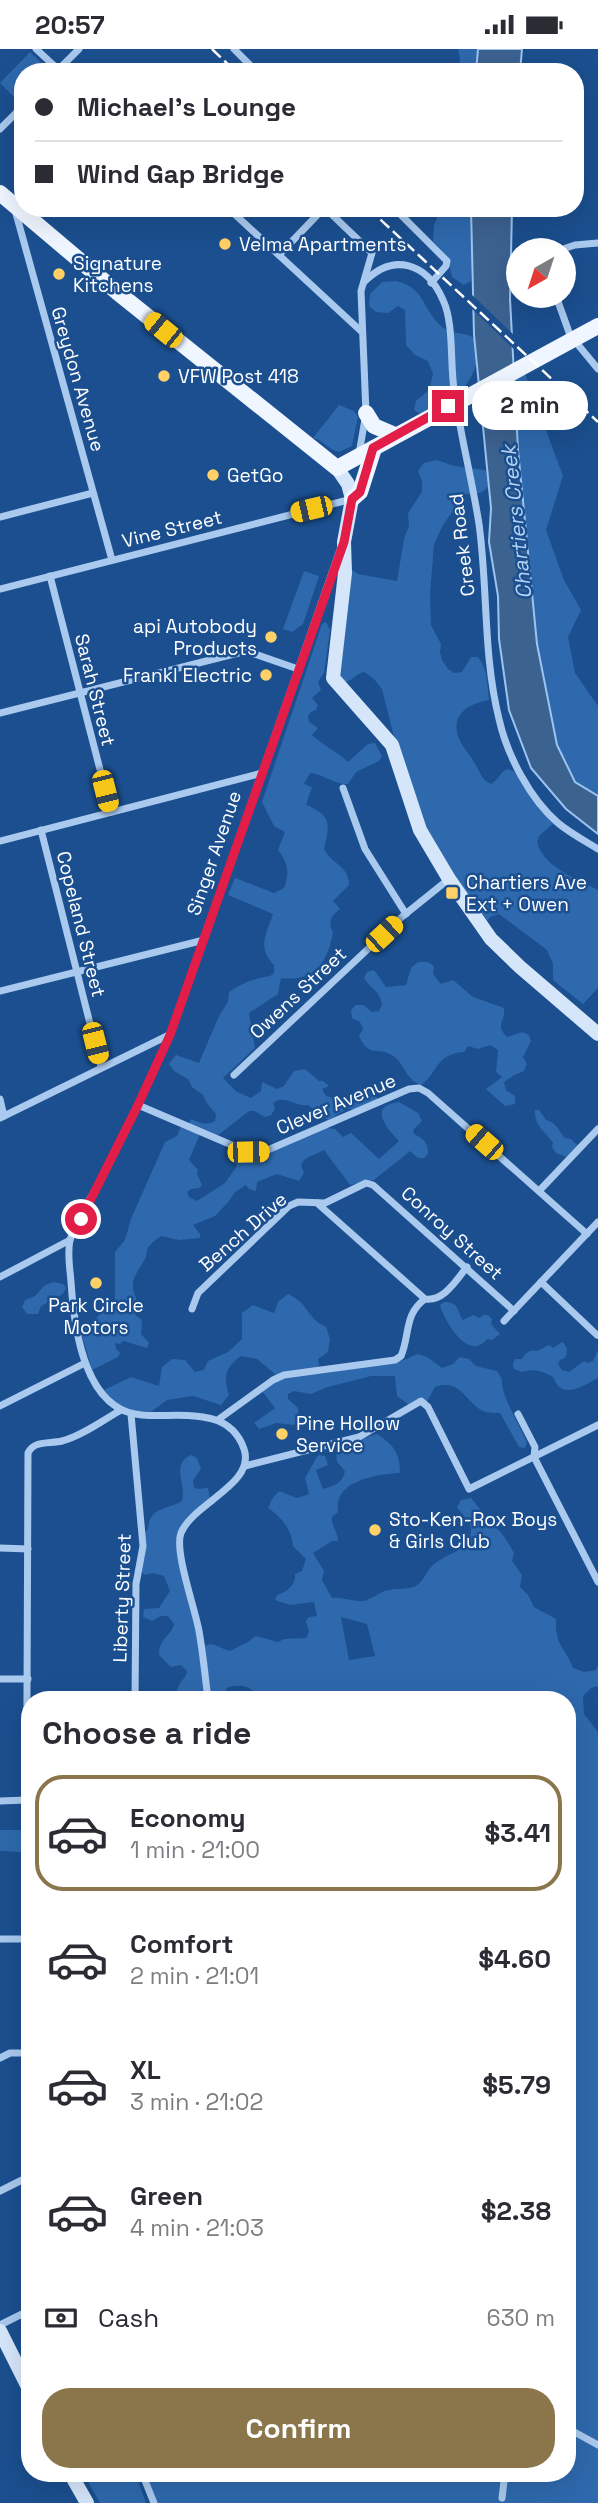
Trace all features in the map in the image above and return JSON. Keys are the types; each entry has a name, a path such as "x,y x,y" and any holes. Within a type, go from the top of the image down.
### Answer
{"main road":[{"path":"0,193 13,206"},
{"path":"26,217 337,468 598,326"},
{"path":"366,413 374,426 397,434"},
{"path":"352,499 360,492 373,448"}],"street":[{"path":"36,49 51,63"},
{"path":"66,63 79,49"},
{"path":"234,49 248,63"},
{"path":"0,129 14,115"},
{"name":"Greydon Avenue","path":"16,217 112,560"},
{"path":"238,217 362,332"},
{"path":"279,255 316,217"},
{"path":"334,217 372,253 361,306 366,413 358,457"},
{"path":"403,217 447,261 446,266 431,283"},
{"path":"576,245 598,243"},
{"name":"Creek Road","path":"364,282 376,271 406,263 417,269 439,291 447,311 451,371 479,526 488,654 499,721 523,781 558,823 598,849"},
{"path":"560,308 570,335 598,369"},
{"path":"337,468 348,485 352,499"},
{"path":"0,517 93,493"},
{"name":"Singer Avenue","path":"70,1240 170,1035 344,542 352,499"},
{"name":"Vine Street","path":"0,589 352,499"},
{"path":"344,542 345,573 333,678 392,745 419,830 491,939 598,1034"},
{"name":"Sarah Street","path":"50,576 111,812"},
{"path":"0,713 246,651 298,669"},
{"path":"0,841 262,773"},
{"path":"343,788 365,849 406,914"},
{"name":"Copeland Street","path":"41,830 101,1067"},
{"name":"Owens Street","path":"234,1075 406,914 449,879"},
{"path":"0,991 204,940"},
{"path":"0,1099 2,1117 170,1035"},
{"name":"Clever Avenue","path":"138,1105 248,1152 263,1152 410,1089 419,1088 587,1234"},
{"path":"540,1191 598,1129"},
{"name":"Bench Drive","path":"192,1309 198,1293 289,1206 298,1202 326,1203 366,1183"},
{"name":"Conroy Street","path":"366,1183 373,1185 514,1311"},
{"path":"316,1202 425,1299 441,1297 467,1267"},
{"path":"504,1321 598,1222"},
{"path":"0,1277 70,1240 72,1303 86,1363 98,1389 110,1402 131,1414 219,1419 284,1375 395,1360 401,1356 404,1349 410,1315 425,1299"},
{"path":"541,1282 597,1335"},
{"path":"0,1406 86,1363"},
{"path":"245,1466 359,1437 421,1401 428,1407 469,1489 598,1425"},
{"path":"28,1691 28,1453 36,1444 65,1440 121,1410"},
{"name":"Liberty Street","path":"131,1414 143,1546 136,1584 135,1691"},
{"path":"518,1414 535,1447 534,1457 598,1582"},
{"path":"207,1691 199,1632 179,1554 179,1538 196,1512 234,1482 245,1466 246,1458 241,1442 219,1419"},
{"path":"0,1548 28,1549"},
{"path":"0,1679 28,1679"},
{"path":"0,1801 21,1800"},
{"path":"0,1939 21,1938"},
{"path":"0,2058 10,2053 21,2053"},
{"path":"0,2191 21,2180"},
{"path":"0,2325 21,2314"},
{"path":"0,2331 21,2373"},
{"path":"576,2433 598,2445"},
{"path":"75,2482 87,2503"},
{"path":"145,2482 153,2503"},
{"path":"502,2498 504,2482"}],"shaded area":[{"path":"458,49 483,49 481,63 460,63"},
{"path":"30,52 42,63 19,63"},
{"path":"14,69 14,97 0,83"},
{"path":"437,217 476,217 470,229 473,247 471,281 464,285 452,277 447,256 433,241"},
{"path":"396,281 413,288 441,326 471,337 480,346 474,371 464,388 422,415 414,410 416,401 429,390 433,374 428,361 415,355 406,345 405,310 398,306 388,313 376,312 369,306 370,294 382,282"},
{"path":"523,368 563,476 546,530 564,580 581,610 568,637 575,673 598,706 598,810 532,746 505,374"},
{"path":"339,405 354,411 358,417 352,446 339,452 313,438"},
{"path":"437,460 454,466 485,470 490,474 491,482 481,493 465,494 443,525 434,544 430,594 431,625 441,644 442,660 454,673 462,672 471,657 478,657 484,667 487,683 489,700 473,705 461,714 457,734 485,780 491,784 507,769 514,771 555,822 539,836 537,842 546,859 562,871 598,890 598,988 583,1004 553,980 553,964 547,950 499,914 490,917 484,925 424,831 395,741 382,689 364,672 344,683 338,676 347,566 358,574 397,581 404,539 409,526 408,513 422,492 418,471 424,463"},
{"path":"304,571 319,576 303,624 292,632 283,629"},
{"path":"326,622 330,630 324,673 318,682 321,690 312,698 318,705 316,710 308,716 309,722 318,728 312,735 348,762 368,744 375,743 382,756 379,761 356,772 348,784 310,773 304,784 312,787 306,805 321,813 327,821 324,849 346,873 349,885 333,901 340,909 331,920 333,933 323,962 310,974 281,978 278,994 249,1013 255,1048 223,1078 237,1092 251,1098 261,1091 262,1082 277,1089 284,1086 294,1071 305,1069 329,1086 322,1089 326,1096 347,1100 363,1087 369,1088 378,1099 356,1110 345,1110 328,1120 308,1105 286,1100 277,1101 273,1103 275,1109 271,1115 265,1117 249,1111 217,1136 188,1125 191,1119 212,1123 216,1114 188,1079 174,1071 169,1064 176,1055 199,1063 219,1016 228,1002 229,992 249,981 274,973 274,965 264,946 273,914 228,895 235,878 274,893 284,888 286,883 287,868 278,850 285,832 274,826 262,802 322,624"},
{"path":"418,962 428,962 434,966 433,974 441,984 453,980 473,997 504,1008 501,1029 507,1037 522,1032 529,1035 531,1041 523,1057 527,1064 524,1071 504,1082 506,1090 515,1096 515,1104 505,1106 486,1089 502,1077 496,1072 498,1050 490,1045 478,1049 468,1046 464,1052 448,1056 421,1085 411,1078 395,1057 385,1052 370,1050 363,1043 359,1036 363,1029 360,1022 352,1018 351,1011 355,1005 363,1005 372,1012 379,1011 382,1005 377,993 364,978 367,972 374,970 386,987 406,985 411,968"},
{"path":"399,1102 418,1113 422,1121 413,1130 426,1144 428,1154 424,1158 418,1158 410,1151 374,1180 350,1185 324,1150 305,1159 301,1165 304,1173 299,1181 277,1174 257,1182 256,1191 246,1185 235,1192 215,1216 193,1225 200,1238 179,1240 161,1236 148,1248 133,1284 138,1302 135,1315 142,1320 141,1334 149,1343 147,1348 123,1341 120,1344 115,1343 120,1353 118,1357 92,1370 80,1328 96,1318 106,1302 115,1301 115,1252 125,1240 131,1219 165,1142 177,1136 182,1125 200,1134 189,1160 198,1170 202,1185 187,1192 189,1197 197,1201 225,1183 237,1166 235,1161 239,1156 327,1128 335,1129 343,1137 351,1133 379,1159 399,1141 385,1124 382,1113 389,1104"},
{"path":"535,1110 539,1110 565,1138 571,1139 578,1146 569,1158 556,1153 552,1147 553,1143 538,1125"},
{"path":"54,1282 63,1284 66,1288 63,1294 41,1306 38,1314 27,1314 22,1307 25,1300 35,1296 45,1285"},
{"path":"288,1294 326,1327 330,1339 328,1352 318,1359 320,1374 404,1360 418,1354 442,1368 453,1364 460,1357 469,1359 476,1366 497,1371 502,1379 507,1401 527,1442 525,1448 519,1447 500,1413 483,1411 457,1388 444,1385 435,1387 425,1405 408,1404 397,1396 395,1376 371,1376 311,1394 294,1391 288,1394 288,1399 298,1408 299,1418 294,1425 276,1423 259,1429 254,1423 275,1408 262,1391 275,1381 275,1374 257,1359 241,1356 232,1364 226,1377 229,1395 221,1405 193,1396 167,1400 152,1411 132,1411 115,1402 104,1390 131,1377 159,1386 162,1367 172,1359 185,1360 195,1372 204,1370 208,1361 228,1352 242,1339 242,1313 253,1305 274,1313 278,1302"},
{"path":"444,1302 453,1304 463,1320 473,1315 480,1318 488,1315 492,1319 491,1324 500,1334 480,1345 465,1343 446,1320 440,1305"},
{"path":"562,1342 567,1353 558,1364 562,1370 569,1372 584,1361 593,1361 598,1350 598,1378 579,1388 567,1390 545,1373 514,1369 515,1359 522,1359 528,1352 549,1345 553,1348"},
{"path":"377,1434 395,1450 400,1473 358,1481 342,1493 338,1501 338,1512 332,1517 338,1541 332,1541 313,1553 324,1571 322,1580 332,1598 364,1601 386,1591 416,1586 433,1565 467,1542 471,1527 457,1507 461,1500 471,1498 484,1519 498,1529 514,1553 512,1561 522,1575 520,1587 534,1607 556,1619 559,1640 573,1668 584,1672 596,1670 598,1666 598,1686 591,1688 583,1696 584,1714 598,1732 598,2503 155,2503 147,2482 576,2482 576,1691 254,1691 236,1686 227,1688 226,1691 209,1691 204,1648 206,1645 212,1644 230,1651 256,1636 278,1642 284,1639 306,1638 309,1632 306,1621 309,1617 317,1616 314,1602 290,1605 275,1600 277,1595 292,1585 295,1574 302,1571 306,1559 293,1546 285,1524 268,1508 279,1491 297,1498 309,1494 305,1478 318,1455 325,1456 328,1465 316,1470 323,1489 340,1481 345,1471 337,1462 336,1453 341,1445","holes":["341,1617 367,1624 375,1656 349,1660"]},
{"path":"191,1455 197,1458 201,1469 193,1480 194,1487 208,1488 210,1498 198,1509 178,1543 194,1609 206,1691 177,1690 187,1671 181,1665 171,1667 159,1655 161,1644 174,1624 168,1616 152,1621 143,1617 144,1609 159,1608 170,1591 164,1576 153,1573 145,1575 140,1571 145,1532 155,1513 182,1501 180,1470 185,1459"},
{"path":"0,1830 21,1830 21,1852 0,1851"},
{"path":"88,2482 138,2482 146,2503 100,2503"}],"water":[{"path":"478,49 522,49 521,63 477,63"},
{"name":"Chartiers Creek","path":"471,217 512,217 511,238 506,238 506,308 510,308 518,450 537,644 557,745 575,782 598,796 598,834 566,809 531,768 509,710 499,639 498,596 489,542 491,508 474,335"}],"pier":[{"path":"470,293 516,337 517,352 470,307"}],"railway":[{"path":"212,49 227,63"},
{"path":"378,217 598,422"}],"place":[{"name":"Velma Apartments","path":"225,244"},
{"name":"Signature Kitchens","path":"59,274"},
{"name":"VFW Post 418","path":"164,376"},
{"name":"GetGo","path":"213,475"},
{"name":"api Autobody Products","path":"271,637"},
{"name":"Frankl Electric","path":"266,675"},
{"name":"Chartiers Ave Ext + Owen","path":"452,893"},
{"name":"Park Circle Motors","path":"96,1283"},
{"name":"Pine Hollow Service","path":"282,1434"},
{"name":"Sto-Ken-Rox Boys & Girls Club","path":"375,1530"}],"route":[{"path":"81,1219 170,1035 344,542 352,499 360,492 373,448 448,406"}]}
